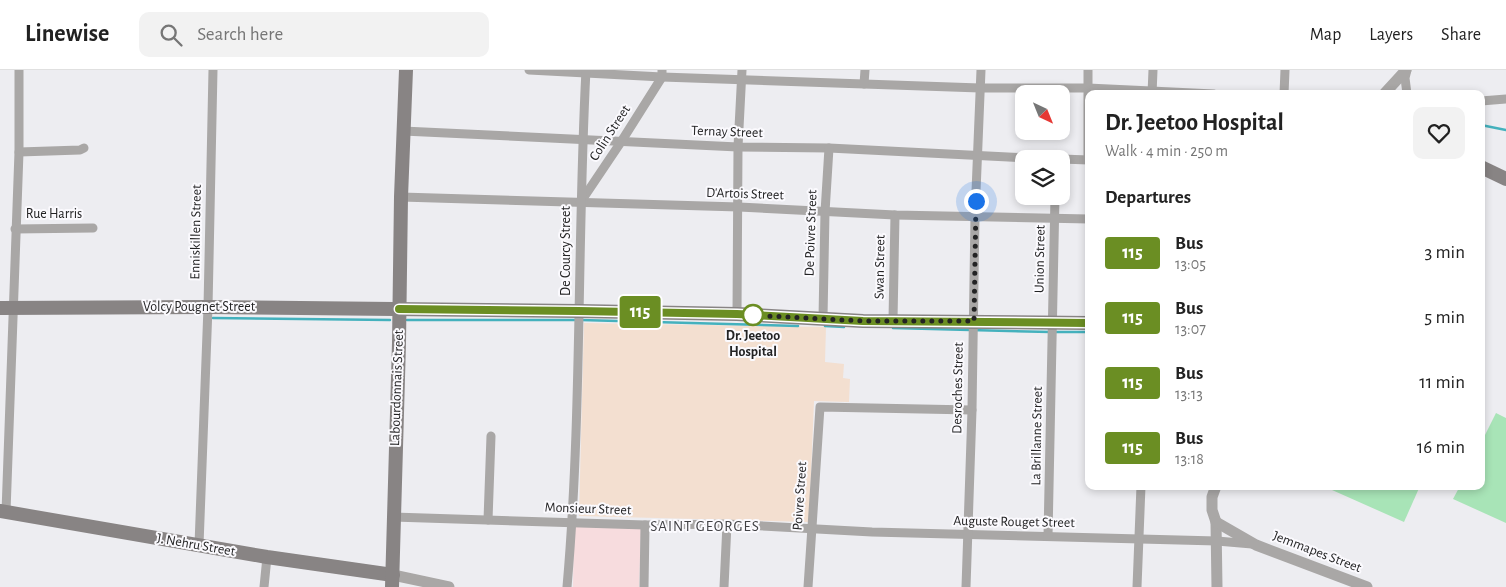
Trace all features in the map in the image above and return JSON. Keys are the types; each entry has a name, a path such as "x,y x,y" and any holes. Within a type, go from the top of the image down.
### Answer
{"main road":[{"name":"Labourdonnais Street","path":"392,581 406,70"},
{"path":"1485,169 1506,179"},
{"name":"Volcy Pougnet Street","path":"6,309 208,306 399,309 579,317 737,314 893,320 1085,323"},
{"name":"J. Nehru Street","path":"3,512 268,557 392,581"}],"street":[{"path":"3,512 6,309 15,228 19,152 19,70"},
{"name":"Enniskillen Street","path":"199,545 208,306 213,70"},
{"path":"529,70 742,75 864,84 980,88 1088,88 1120,90"},
{"path":"864,84 865,70"},
{"name":"Desroches Street","path":"966,587 980,70"},
{"path":"1088,70 1088,88"},
{"path":"1152,90 1153,70"},
{"path":"1284,90 1285,70"},
{"path":"1388,90 1406,70"},
{"path":"1406,70 1404,78 1406,90"},
{"name":"De Courcy Street","path":"567,587 572,522 579,317 580,204 586,71"},
{"name":"Colin Street","path":"580,204 622,142 662,74"},
{"path":"737,314 738,148 742,75"},
{"path":"1485,100 1506,99"},
{"name":"Ternay Street","path":"404,131 738,148 829,148 1015,157"},
{"path":"19,152 80,150 84,148"},
{"name":"De Poivre Street","path":"823,318 825,212 829,148"},
{"path":"1070,159 1085,160"},
{"name":"D'Artois Street","path":"401,198 739,207 895,215 1085,219"},
{"name":"Union Street","path":"1052,336 1055,205"},
{"name":"Swan Street","path":"893,320 895,215"},
{"name":"Rue Harris","path":"15,228 92,228"},
{"name":"La Brillanne Street","path":"1048,536 1052,336"},
{"name":"Poivre Street","path":"808,587 820,407 972,410"},
{"path":"488,520 490,436"},
{"path":"1137,587 1141,490"},
{"path":"1215,490 1212,497 1212,510 1216,522 1217,587"},
{"name":"Monsieur Street","path":"393,517 645,525 727,524 811,528"},
{"name":"Jemmapes Street","path":"1216,522 1256,545 1367,587"},
{"path":"724,587 727,524"},
{"path":"644,587 645,525"},
{"name":"Auguste Rouget Street","path":"811,528 968,535 1217,541"},
{"name":"Jemmapes Street","path":"1217,541 1256,545"},
{"path":"264,587 268,557"},
{"path":"392,581 449,587"}],"shaded area":[{"path":"584,323 826,327 825,362 844,364 843,378 850,379 849,402 814,401 809,522 579,516"},
{"path":"574,525 641,528 639,587 573,587"}],"green space":[{"path":"1496,413 1506,418 1506,523 1453,499 1458,490 1485,490 1485,435"},
{"path":"1332,490 1418,490 1404,522"}],"waterway":[{"path":"1485,126 1506,130"},
{"path":"213,318 390,320"},
{"path":"407,320 576,320"},
{"path":"581,320 798,326"},
{"path":"825,326 844,327"},
{"path":"893,328 1050,332"},
{"path":"1055,332 1085,332"}],"bus line":[{"name":"115","path":"399,309 737,314 863,321 1085,323"}],"place":[{"name":"Dr. Jeetoo Hospital","path":"753,315"}],"district":[{"name":"SAINT GEORGES","path":"705,526"}],"route":[{"path":"753,315 748,315 863,321 974,321 976,201"}]}
